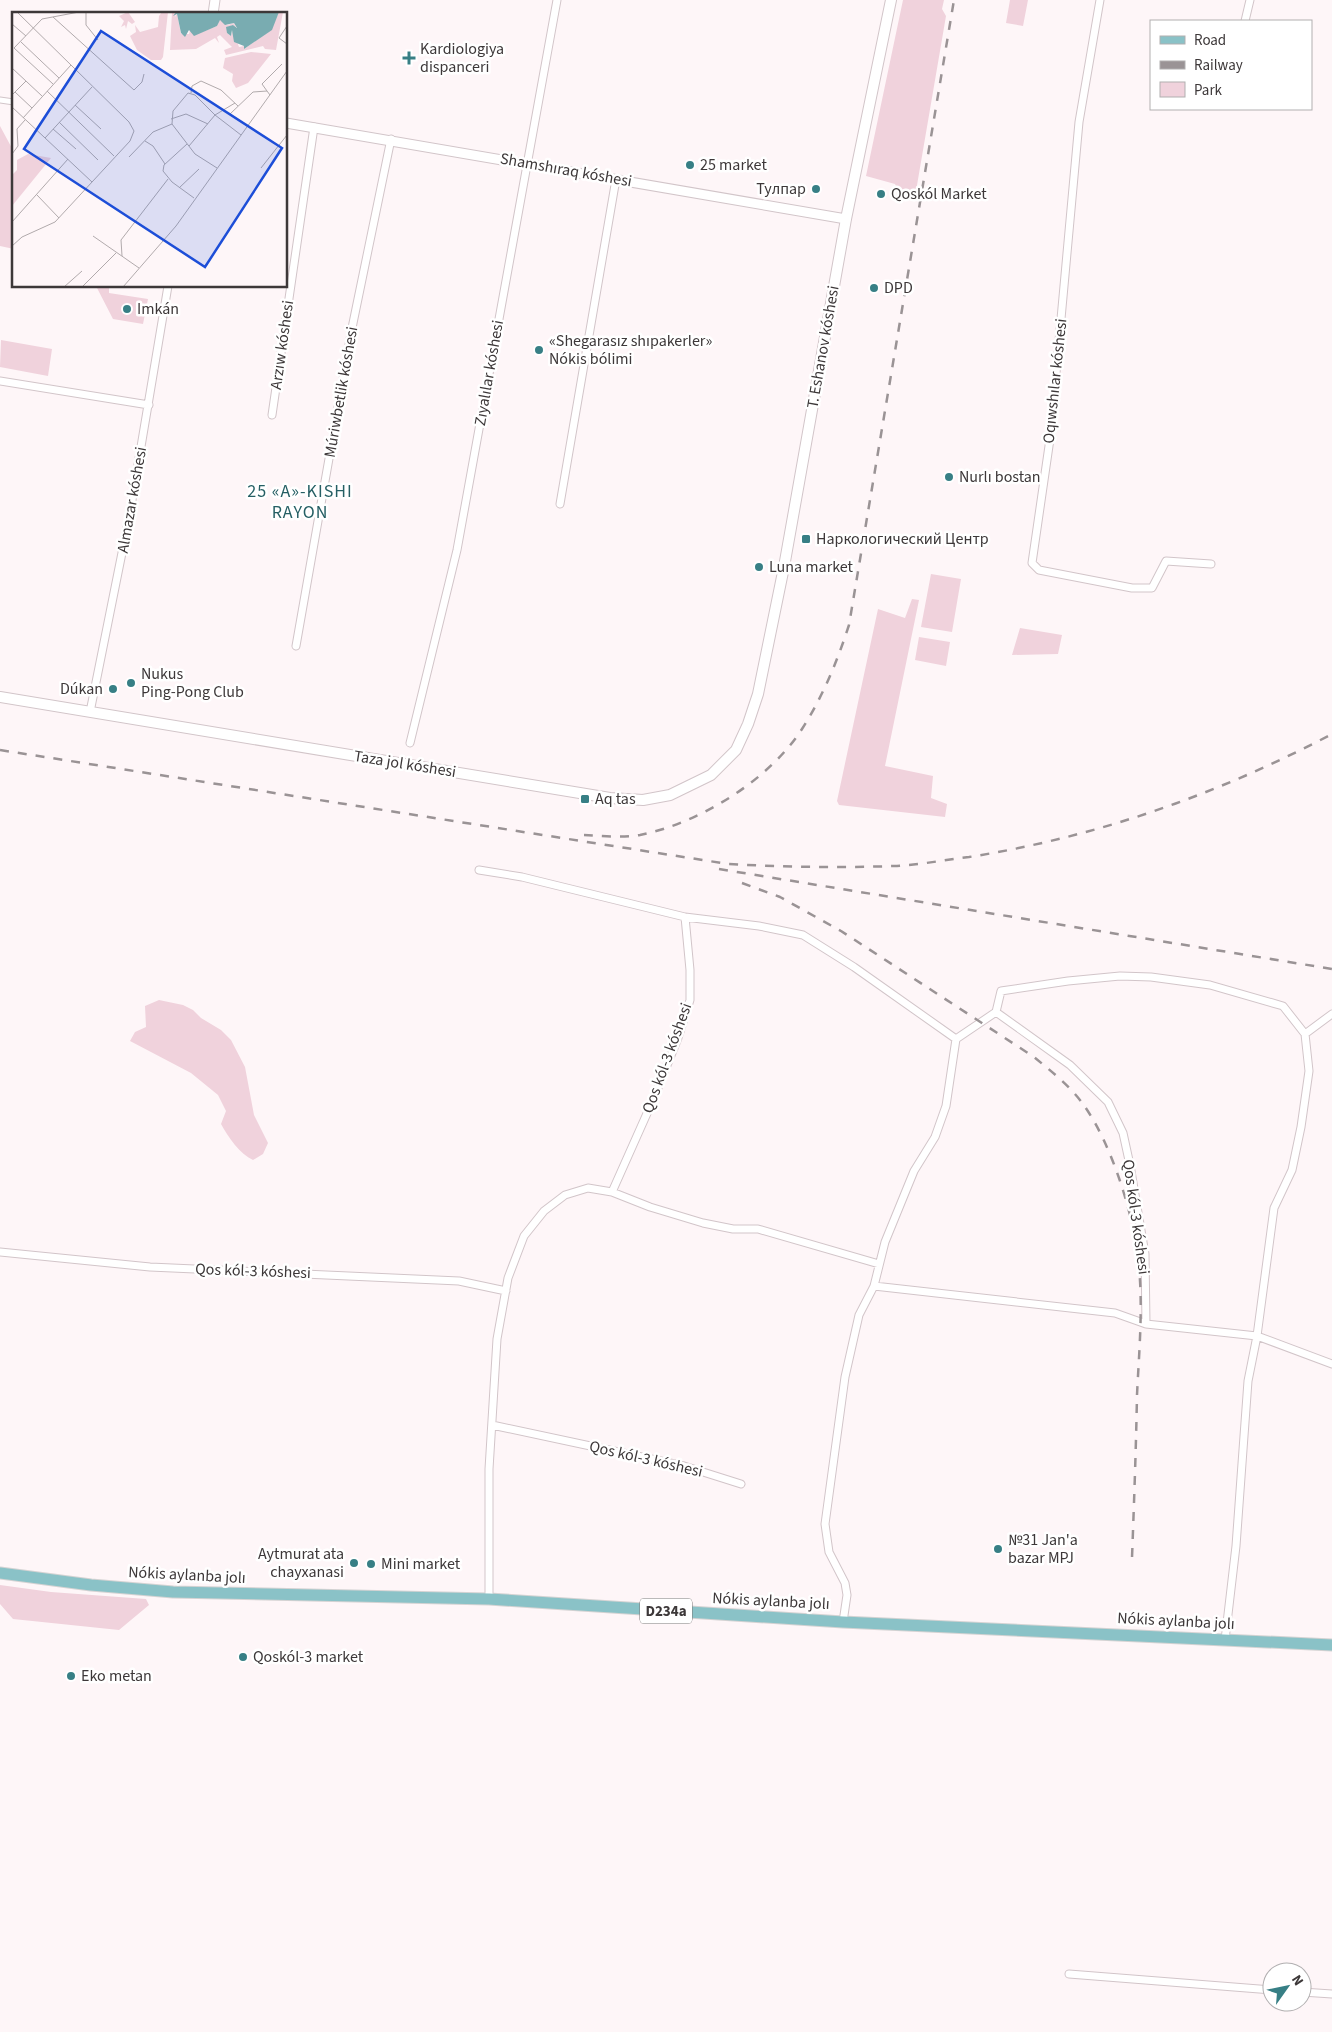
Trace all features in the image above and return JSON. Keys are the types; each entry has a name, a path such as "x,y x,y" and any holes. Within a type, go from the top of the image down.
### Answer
{"main road":[{"name":"T. Eshanov kóshesi","path":"758,694 784,567 846,219 891,0"},
{"name":"Taza jol kóshesi","path":"0,697 610,798 643,800 670,795 710,776 736,750 748,724 758,694"},
{"name":"Nókis aylanba jolı","path":"0,1573 91,1585 173,1592 490,1599 843,1622 1332,1645"}],"street":[{"name":"Zıyalılar kóshesi","path":"410,743 457,550 557,0"},
{"name":"Oqıwshılar kóshesi","path":"1100,0 1079,122 1050,439 1032,563 1039,570 1132,588 1152,588 1166,561 1211,564"},
{"path":"1245,20 1250,0"},
{"name":"Shamshıraq kóshesi","path":"288,123 391,139 846,219"},
{"name":"Arzıw kóshesi","path":"272,415 314,128"},
{"name":"Múriwbetlik kóshesi","path":"296,646 352,328 391,139"},
{"path":"560,504 616,178"},
{"name":"Almazar kóshesi","path":"90,712 129,518 168,288"},
{"path":"0,382 149,405"},
{"path":"479,870 522,877 685,917 759,926 803,935 854,967 956,1039"},
{"name":"Qos kól-3 kóshesi","path":"612,1192 654,1100 678,1038 690,1000 690,970 685,917"},
{"path":"843,1622 847,1595 845,1583 829,1552 825,1524 845,1377 859,1315 874,1286 884,1242 914,1171 936,1137 946,1106 956,1039 996,1012 1001,991 1068,981 1120,976 1151,977 1210,985 1283,1006 1305,1034 1309,1071 1301,1127 1292,1170 1274,1208 1257,1336 1248,1380 1236,1546 1225,1640"},
{"name":"Qos kól-3 kóshesi","path":"996,1012 1070,1065 1108,1102 1123,1133 1145,1254 1146,1324"},
{"path":"1305,1034 1332,1014"},
{"path":"490,1599 489,1469 497,1339 508,1278 524,1236 544,1211 565,1195 588,1188 612,1192 650,1207 703,1223 733,1229 758,1229 794,1237 879,1264"},
{"name":"Qos kól-3 kóshesi","path":"0,1252 150,1267 459,1281 506,1292"},
{"path":"874,1286 1115,1312 1146,1324 1257,1336 1332,1364"},
{"name":"Qos kól-3 kóshesi","path":"492,1425 684,1466 741,1484"},
{"path":"1069,1974 1262,1989"},
{"path":"1312,1993 1332,1994"}],"green space":[{"path":"903,0 944,0 942,9 946,16 916,191 901,202 896,200 898,190 895,184 866,176"},
{"path":"1010,0 1028,0 1023,26 1006,23"},
{"path":"0,126 12,148 12,249 0,246"},
{"path":"97,288 109,288 109,293 148,299 143,324 113,319"},
{"path":"1,340 52,349 48,376 0,367"},
{"path":"931,574 961,579 952,632 921,627"},
{"path":"912,599 919,600 885,766 933,776 931,798 947,804 945,817 839,805 837,801 878,609 905,618"},
{"path":"1020,628 1062,635 1058,654 1012,655"},
{"path":"919,637 950,642 946,666 915,660"},
{"path":"159,1000 183,1005 193,1010 201,1018 221,1030 231,1040 245,1067 254,1115 268,1143 263,1154 253,1160 243,1154 231,1140 221,1124 226,1111 218,1095 191,1073 130,1041 135,1032 146,1027 145,1006"},
{"path":"0,1585 51,1592 146,1599 149,1605 119,1630 13,1619 0,1604"}],"railway":[{"path":"584,835 640,835 686,821 731,797 752,782 788,748 810,717 829,678 849,625 954,0"},
{"path":"0,750 728,864 853,867 922,864 969,857 1064,838 1110,825 1201,794 1289,756 1332,734"},
{"path":"719,869 1332,969"},
{"path":"742,883 780,897 841,931 1034,1057 1072,1091 1094,1120 1112,1160 1127,1204 1133,1226 1139,1267 1141,1315 1132,1558"}],"place":[{"name":"Kardiologiya dispanceri","path":"409,58"},
{"name":"25 market","path":"690,165"},
{"name":"Тулпар","path":"816,189"},
{"name":"Qoskól Market","path":"881,194"},
{"name":"DPD","path":"874,288"},
{"name":"Imkán","path":"127,309"},
{"name":"«Shegarasız shıpakerler» Nókis bólimi","path":"539,350"},
{"name":"Nurlı bostan","path":"949,477"},
{"name":"Наркологический Центр","path":"806,539"},
{"name":"Luna market","path":"759,567"},
{"name":"Nukus Ping-Pong Club","path":"131,683"},
{"name":"Dúkan","path":"113,689"},
{"name":"Aq tas","path":"585,799"},
{"name":"№31 Jan'a bazar MPJ","path":"998,1549"},
{"name":"Aytmurat ata chayxanasi","path":"354,1563"},
{"name":"Mini market","path":"371,1564"},
{"name":"Qoskól-3 market","path":"243,1657"},
{"name":"Eko metan","path":"71,1676"}],"district":[{"name":"25 «A»-KISHI RAYON","path":"300,501"}]}
